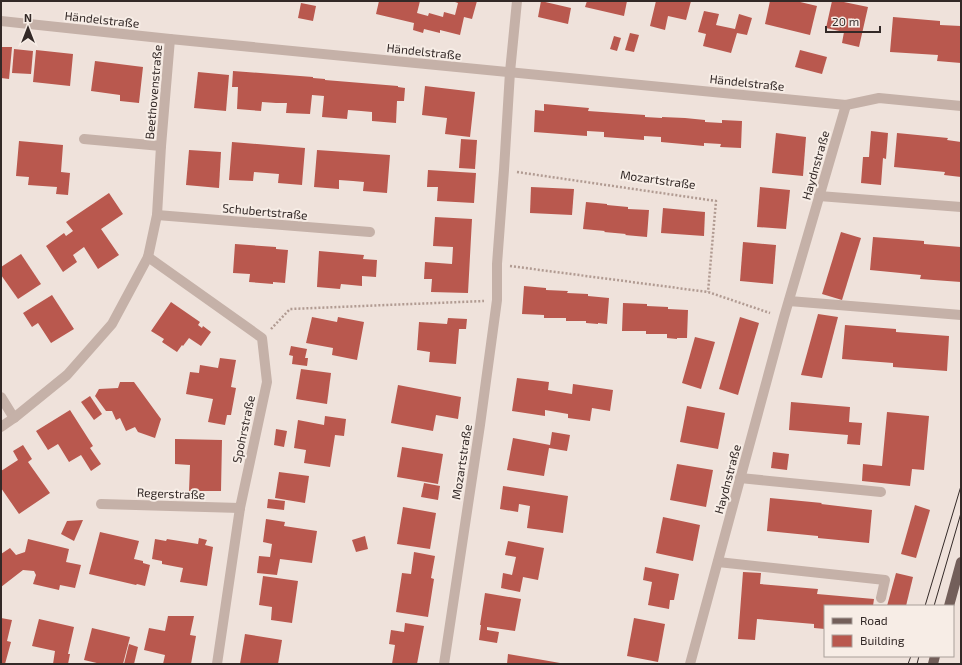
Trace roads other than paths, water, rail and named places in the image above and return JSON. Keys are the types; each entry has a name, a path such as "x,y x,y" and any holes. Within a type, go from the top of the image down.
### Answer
{"main road":[{"path":"949,605 961,562"}],"street":[{"name":"Mozartstraße","path":"444,664 497,300 497,264 510,72 517,1"},
{"name":"Händelstraße","path":"1,21 846,105 879,98 961,106"},
{"name":"Beethovenstraße","path":"1,427 67,376 112,324 148,257 157,215 170,39"},
{"name":"Haydnstraße","path":"690,664 784,317 846,105"},
{"name":"Beethovenstraße","path":"84,139 161,146"},
{"path":"819,196 961,207"},
{"name":"Schubertstraße","path":"157,215 370,232"},
{"name":"Spohrstraße","path":"148,257 262,338 267,382 240,508 217,664"},
{"path":"789,301 961,315"},
{"path":"1,397 14,418"},
{"path":"740,478 881,492"},
{"name":"Regerstraße","path":"101,504 240,508"},
{"path":"718,562 885,580 881,598"}],"tram line":[{"path":"925,605 961,486"},
{"path":"934,605 961,513"},
{"path":"908,664 911,657"},
{"path":"917,664 919,657"}]}
